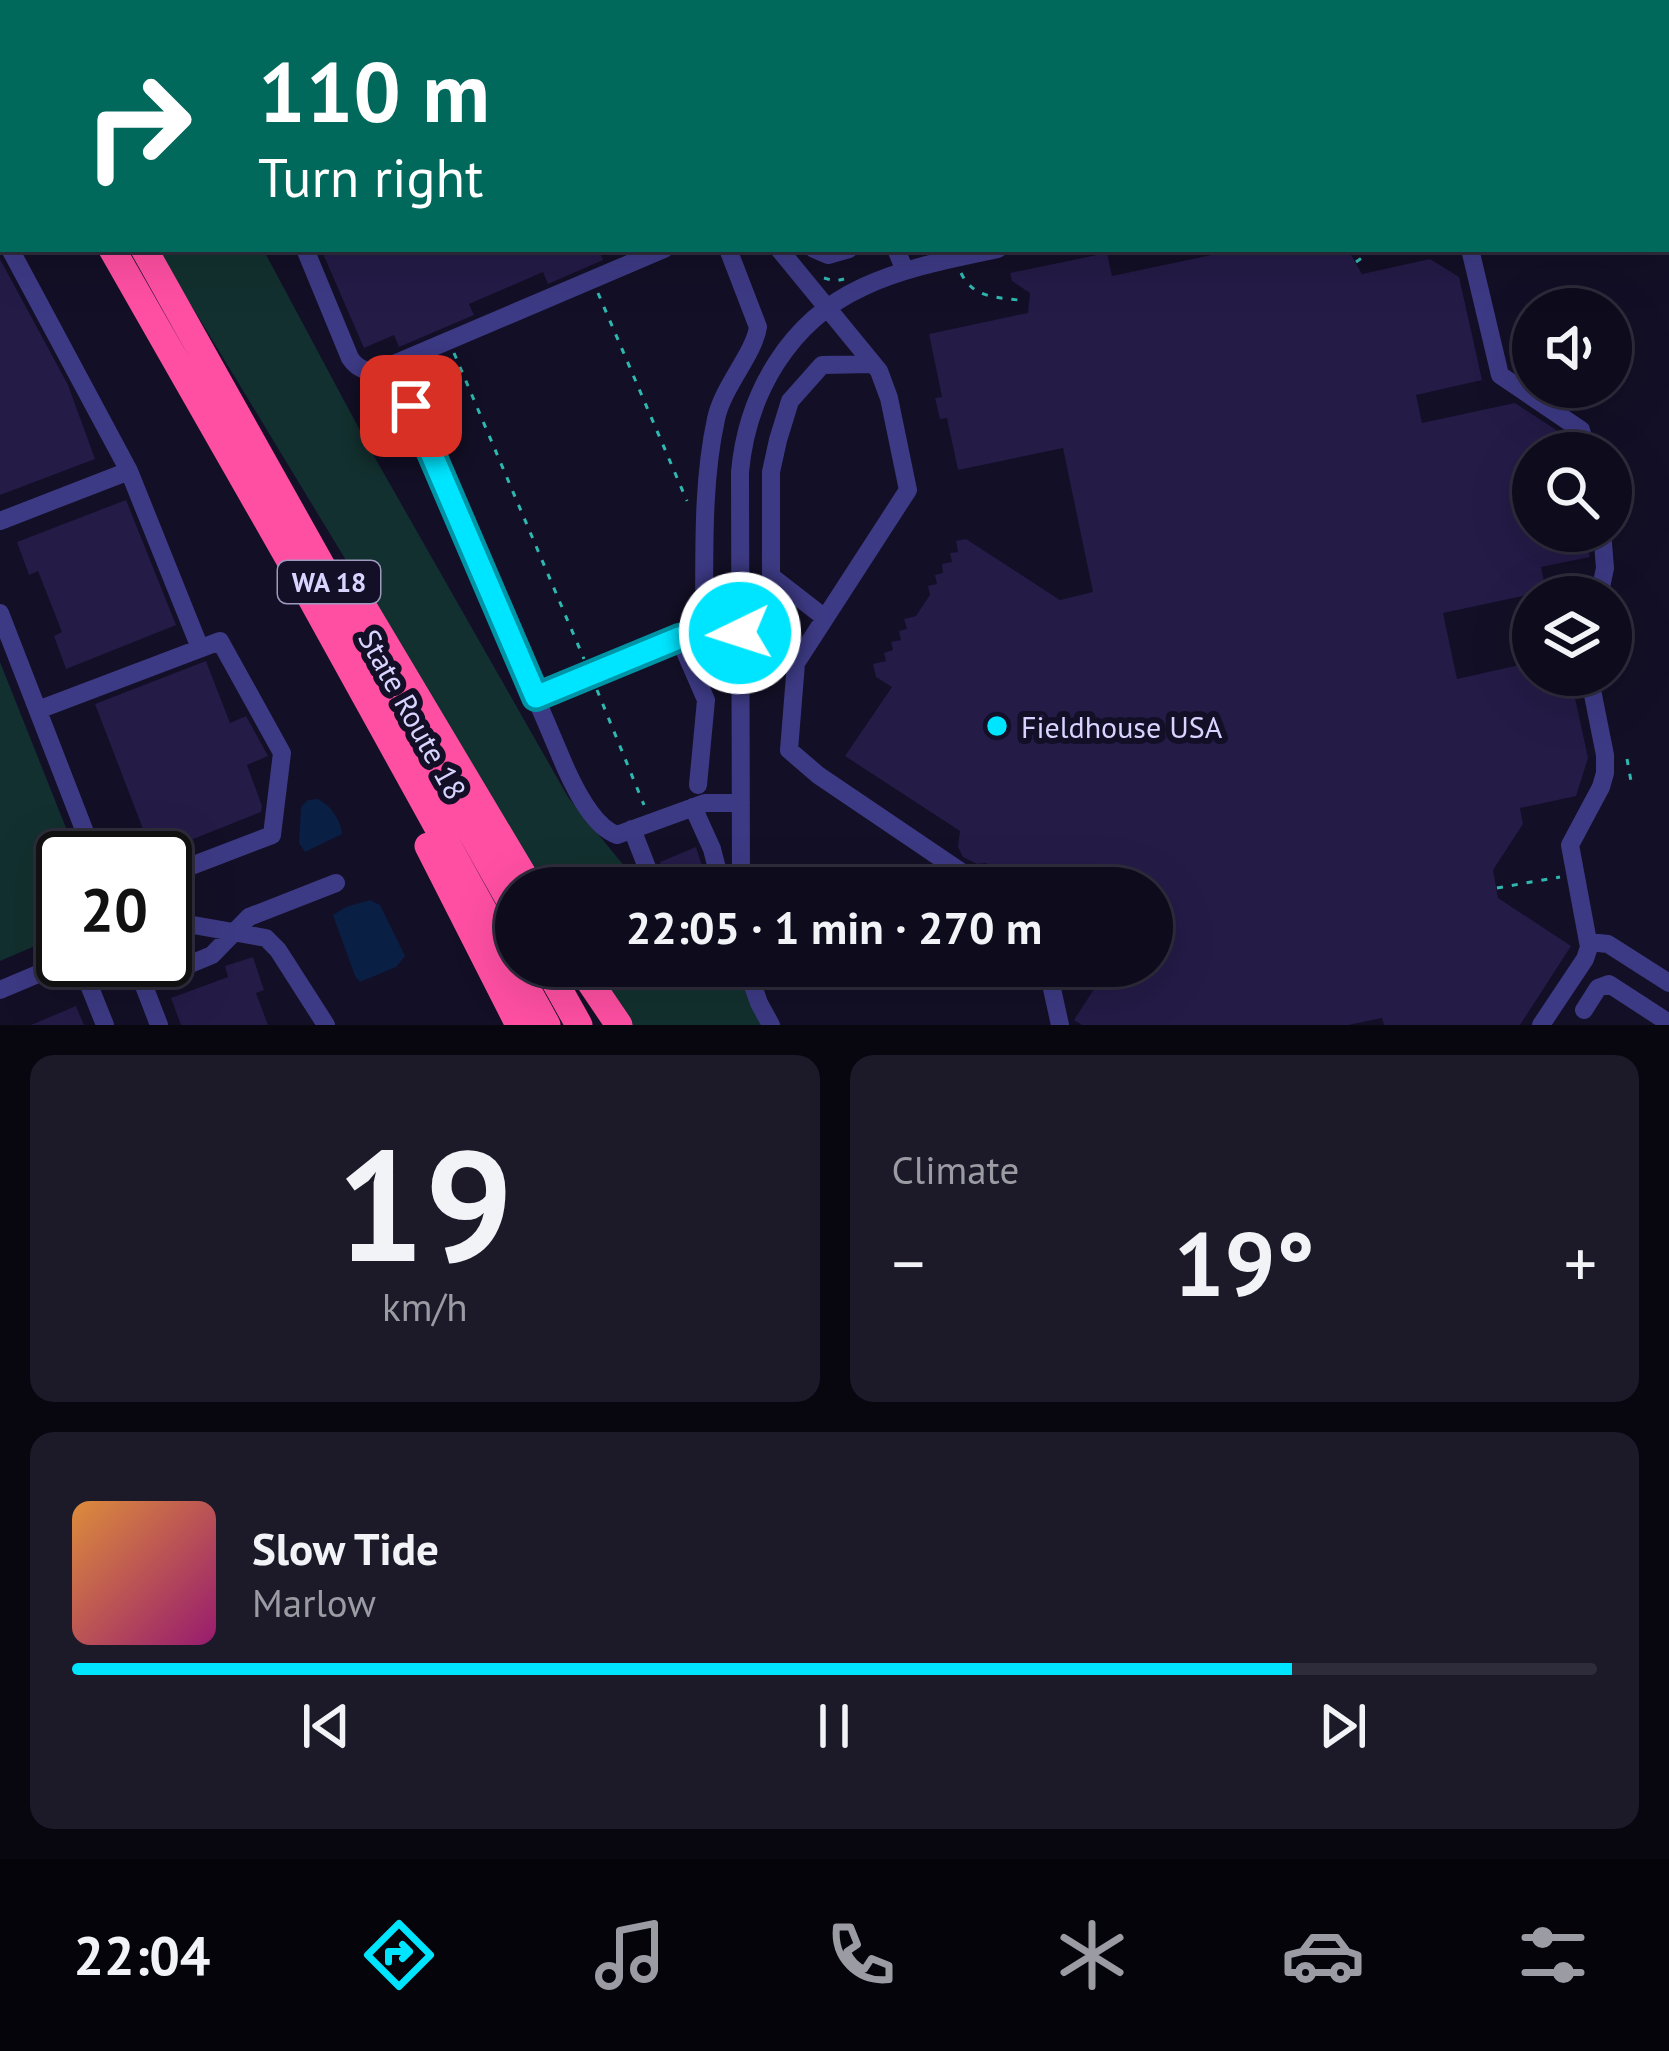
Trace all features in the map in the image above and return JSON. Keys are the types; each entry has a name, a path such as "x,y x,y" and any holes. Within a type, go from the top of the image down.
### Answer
{"highway":[{"name":"State Route 18","path":"114,252 547,1025"},
{"name":"State Route 18","path":"146,252 495,875"},
{"path":"146,252 519,867"},
{"path":"302,582 411,813 519,1025"},
{"path":"558,987 579,1025"},
{"path":"593,987 619,1025"}],"street":[{"path":"12,252 129,471 200,648"},
{"path":"306,252 353,362 369,371 657,252"},
{"path":"704,632 708,470 716,415 758,327 729,252"},
{"path":"781,252 879,370 908,492 801,654 793,674 789,750 818,776 954,867"},
{"path":"897,252 905,271"},
{"path":"741,867 740,472 748,421 770,370 826,309 850,293 905,271 984,252"},
{"path":"1471,252 1500,375 1582,432"},
{"path":"394,364 576,790 611,834 705,803 741,803"},
{"path":"825,618 771,576 771,472 790,401 822,364 872,364"},
{"path":"708,470 740,472"},
{"path":"0,521 129,471"},
{"path":"0,613 85,831"},
{"path":"536,697 704,632 777,636 801,654"},
{"path":"679,638 706,700 698,785"},
{"path":"38,710 220,640 282,753 272,835 192,866"},
{"path":"1541,1025 1585,958 1589,942 1570,844 1605,773 1593,696"},
{"path":"693,807 717,867"},
{"path":"632,829 647,867"},
{"path":"192,963 212,955 249,917 336,883"},
{"path":"192,924 266,938 326,1025"},
{"path":"1589,942 1608,944 1669,983"},
{"path":"0,991 36,976"},
{"path":"1584,1010 1598,988 1609,984 1669,1022"},
{"path":"87,987 105,1025"},
{"path":"144,987 159,1025"},
{"path":"753,987 772,1025"},
{"path":"1050,987 1054,1020"}],"path":[{"path":"1356,262 1371,252"},
{"path":"956,258 962,279 975,292 1026,301"},
{"path":"814,272 830,280 844,279 850,293"},
{"path":"592,279 687,501"},
{"path":"449,340 644,805"},
{"path":"1627,759 1631,781"},
{"path":"1497,888 1576,874"}],"green space":[{"path":"159,252 265,252 370,449 568,797 625,867 532,867"},
{"path":"0,662 67,831 36,831 36,946 0,961"},
{"path":"607,987 744,987 761,1025 631,1025"}],"water":[{"path":"317,799 334,813 342,834 305,852 299,843 301,807"},
{"path":"370,900 380,905 405,956 396,967 360,982 333,915"}],"building":[{"path":"322,252 599,252 603,260 548,284 543,272 469,304 474,315 399,347 394,335 364,348"},
{"path":"1226,252 1353,252 1362,274 1430,259 1459,277 1482,380 1416,395 1422,423 1512,404 1512,408 1523,408 1559,432 1512,432 1512,552 1589,552 1590,557 1541,567 1543,576 1512,576 1512,598 1443,613 1457,679 1512,667 1512,696 1575,696 1588,758 1576,796 1520,808 1523,824 1493,870 1498,898 1571,946 1520,1025 1384,1025 1382,1018 1348,1025 1082,1025 1074,1020 1095,987 1173,987 1173,867 977,864 963,857 958,847 960,831 845,756 892,687 876,677 873,664 886,661 884,653 893,650 891,642 901,640 899,631 907,629 904,619 916,616 930,595 928,586 937,584 935,575 943,573 942,564 952,562 950,553 958,552 956,541 966,539 1060,600 1093,592 1063,448 958,470 947,418 940,419 935,398 942,397 929,334 1028,313 1030,293 1012,281 1010,273 1107,253 1112,276"},
{"path":"0,259 68,385 95,459 0,495"},
{"path":"126,500 176,625 66,669 54,636 62,632 38,571 29,575 17,542"},
{"path":"206,661 230,723 246,716 268,756 247,765 261,812 192,839 192,831 144,831 95,704"},
{"path":"696,847 702,867 662,867 660,862"},
{"path":"253,957 264,990 256,993 268,1025 181,1025 171,998 228,977 225,966"},
{"path":"76,1006 84,1025 31,1025"}],"place":[{"name":"Fieldhouse USA","path":"997,726"}],"route":[{"path":"411,406 536,697 679,638 704,632 740,633"}]}
